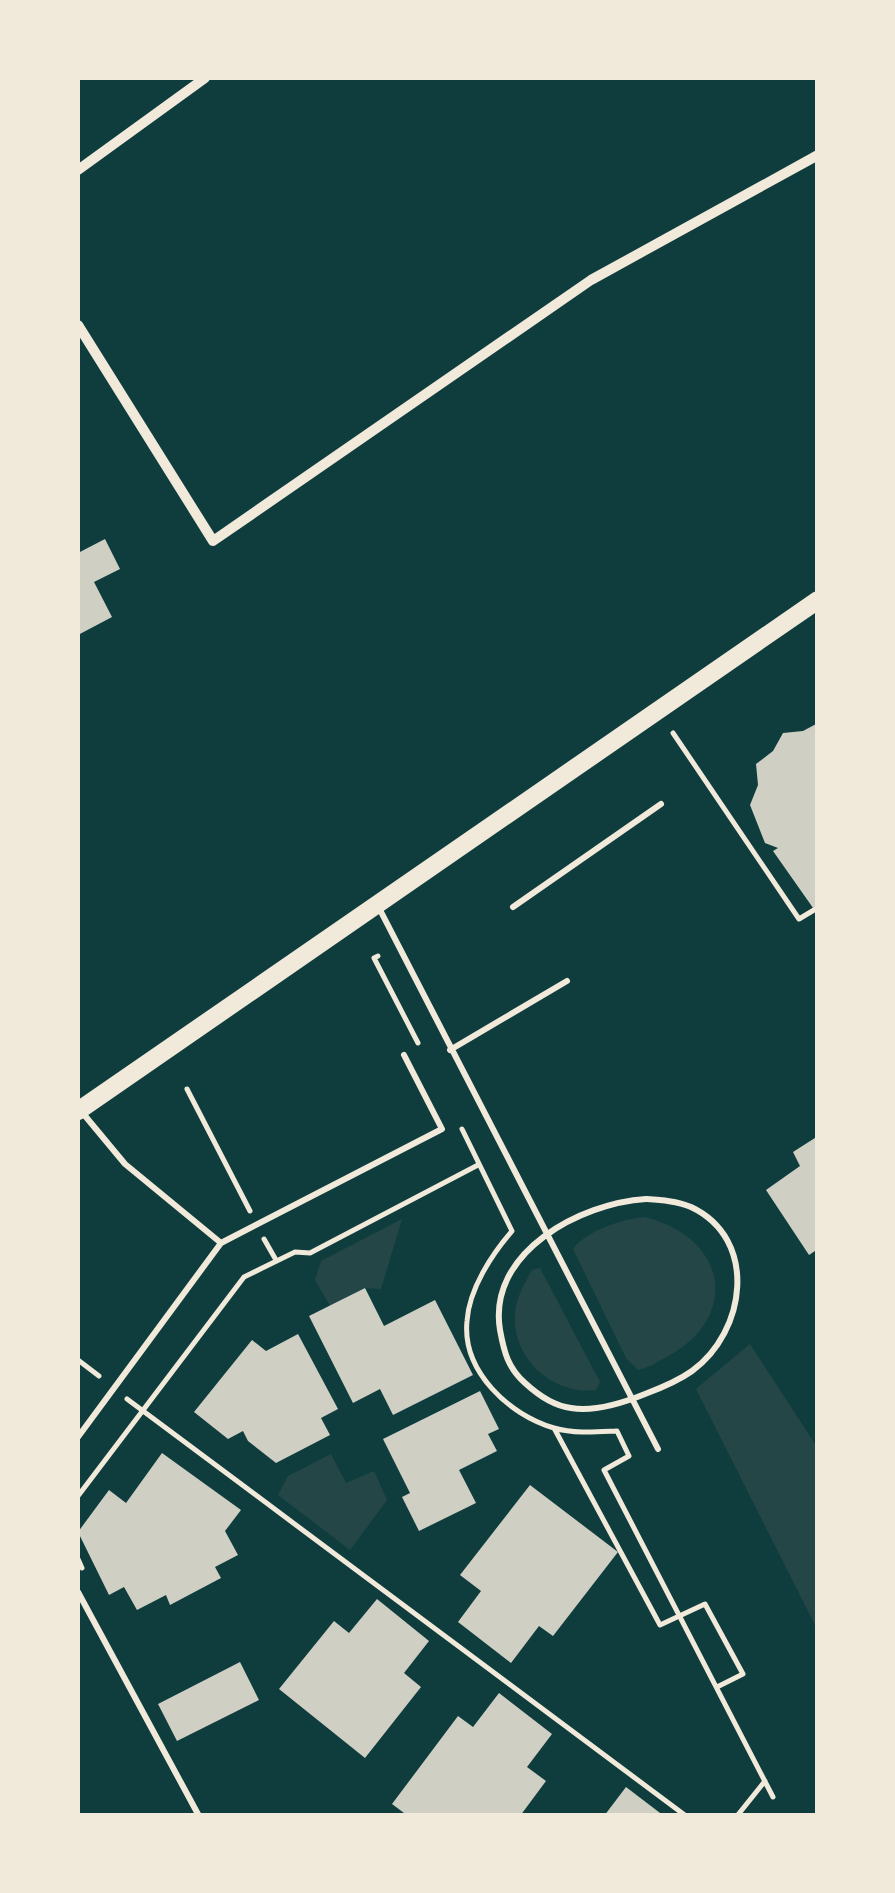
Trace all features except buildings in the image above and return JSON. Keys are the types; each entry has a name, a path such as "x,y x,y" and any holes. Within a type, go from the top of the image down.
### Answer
{"street":[{"path":"78,170 205,78"},
{"path":"78,325 214,540 591,280 818,156"},
{"path":"78,1108 818,600"}],"lane":[{"path":"513,907 661,804"},
{"path":"377,904 658,1449"},
{"path":"450,1050 567,982"},
{"path":"78,1437 222,1243 442,1129 404,1055"},
{"path":"78,1108 124,1164 222,1243"},
{"path":"624,1200 667,1200 692,1208 713,1223 734,1259 738,1304 726,1332 693,1371 634,1399 595,1408 568,1408 540,1396 506,1361 498,1315 512,1269 549,1232 587,1212 624,1200"},
{"path":"78,1592 199,1816"}],"path":[{"path":"673,733 799,919 814,910"},
{"path":"187,1089 276,1261"},
{"path":"78,1496 244,1277 295,1252 310,1253 479,1164"},
{"path":"78,1360 88,1368"},
{"path":"143,1410 686,1816"},
{"path":"554,1428 660,1625 706,1604 743,1674 717,1687"},
{"path":"78,1559 82,1568"},
{"path":"737,1816 765,1781"}],"shaded area":[{"path":"644,1217 672,1227 693,1241 707,1259 714,1279 714,1300 707,1320 691,1340 638,1370 626,1358 573,1249 605,1227"},
{"path":"402,1219 381,1289 364,1288 330,1306 315,1280 321,1261"},
{"path":"540,1268 600,1382 596,1390 565,1387 551,1380 538,1371 520,1346 517,1302 532,1270"},
{"path":"750,1344 817,1447 817,1629 696,1389"},
{"path":"331,1454 346,1483 374,1471 387,1500 350,1550 278,1495 288,1476"}]}
